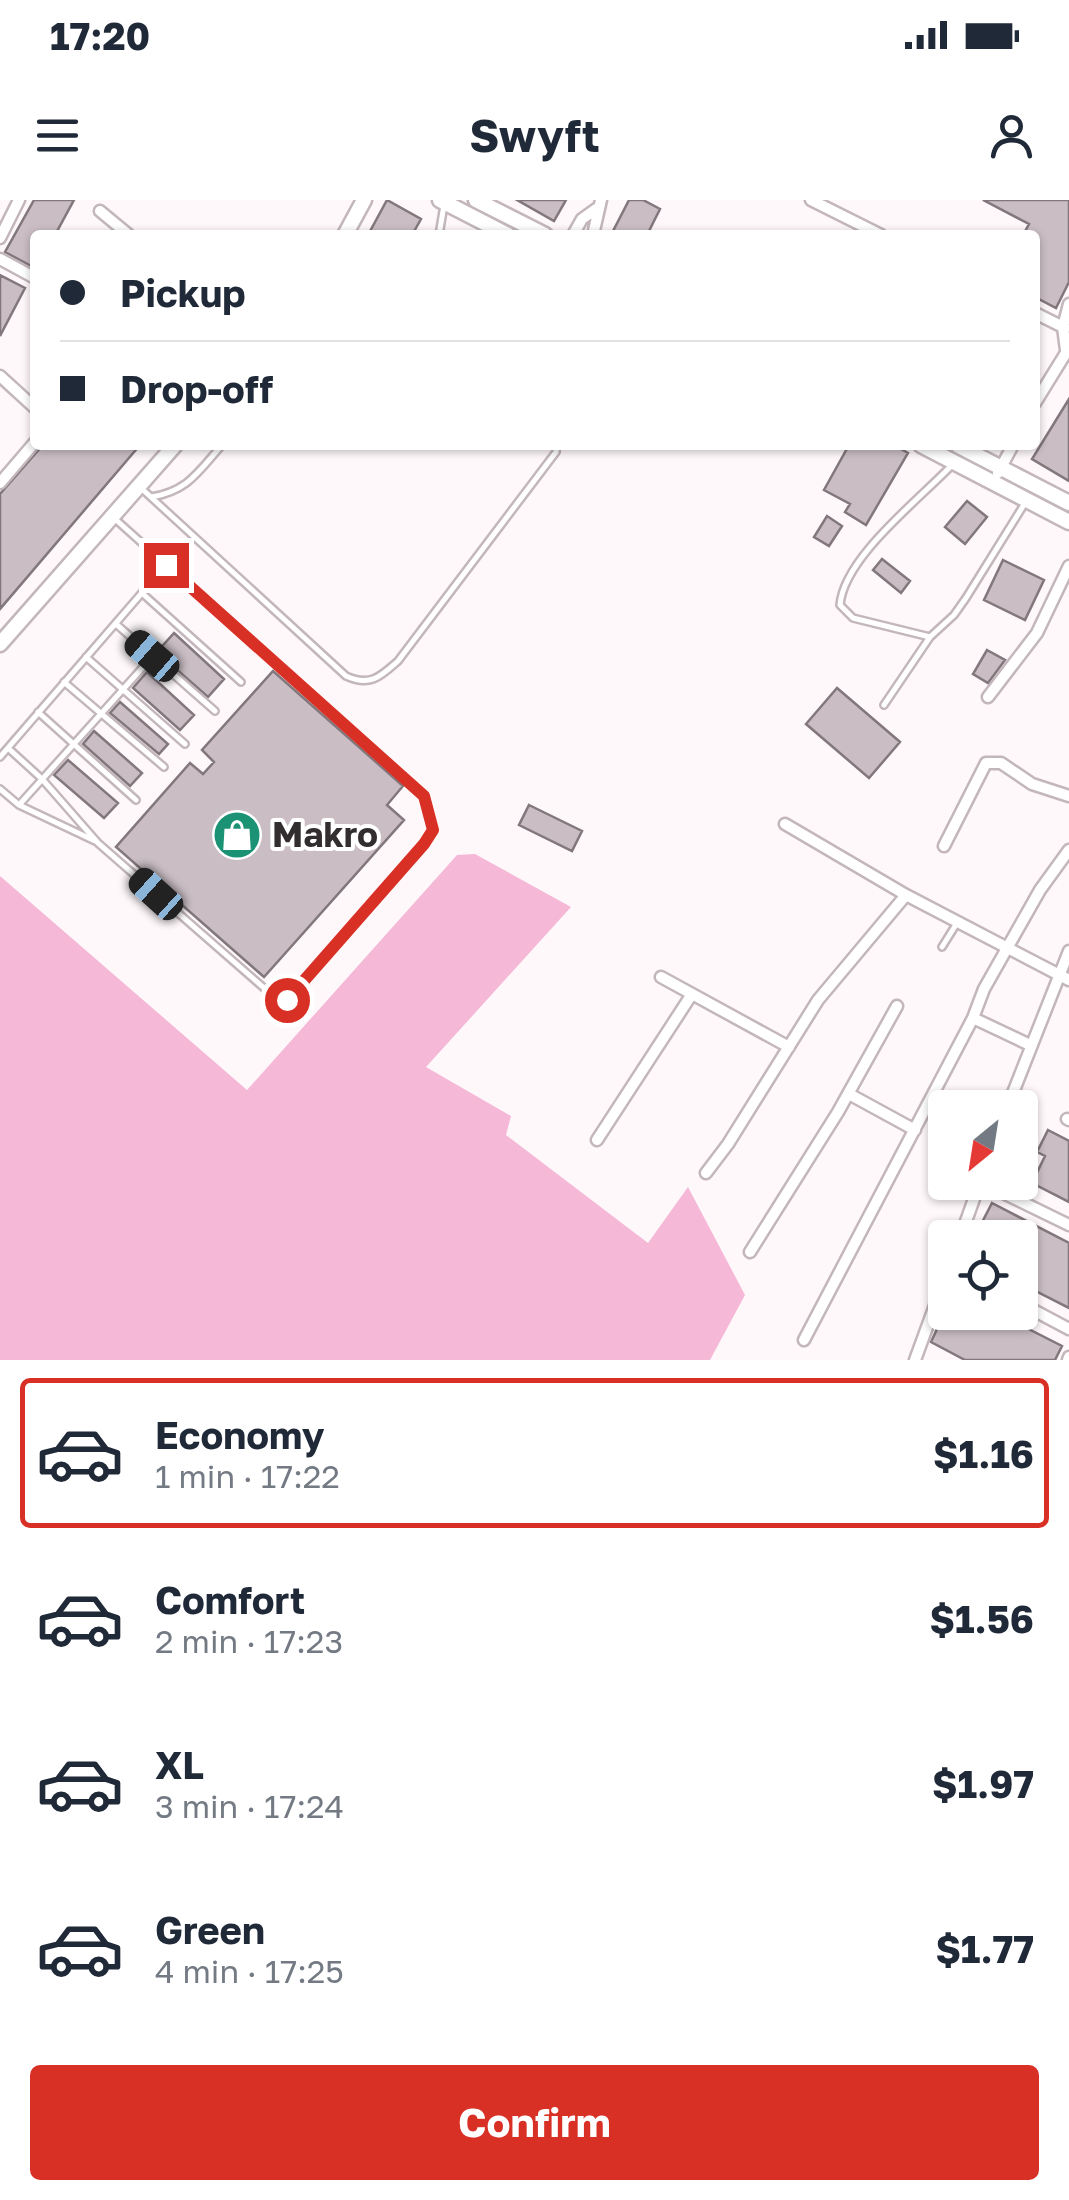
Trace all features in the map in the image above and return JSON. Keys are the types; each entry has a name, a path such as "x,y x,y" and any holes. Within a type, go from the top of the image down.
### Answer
{"main road":[{"path":"348,230 364,200"},
{"path":"476,200 529,230"},
{"path":"443,201 498,230"},
{"path":"0,644 112,516 145,492 173,450"},
{"path":"931,450 1069,522"},
{"path":"967,450 1069,503"}],"street":[{"path":"0,238 20,200"},
{"path":"812,200 871,230"},
{"path":"576,230 598,204"},
{"path":"596,230 598,204"},
{"path":"100,211 123,230"},
{"path":"0,259 30,275"},
{"path":"1040,390 1067,349 1069,304"},
{"path":"1040,315 1066,328"},
{"path":"0,376 30,403"},
{"path":"0,483 30,448"},
{"path":"994,483 1010,450"},
{"path":"988,697 1037,634 1069,566"},
{"path":"944,846 986,762 1002,763 1032,784 1069,796"},
{"path":"785,824 906,895 1064,978"},
{"path":"804,1340 916,1130 973,1018 976,1004 1040,890 1069,850"},
{"path":"706,1172 818,1000 906,895"},
{"path":"1014,1090 1030,1045 1064,978 1069,951"},
{"path":"661,976 789,1047"},
{"path":"596,1140 692,994"},
{"path":"750,1252 849,1094 897,1006"},
{"path":"973,1018 1030,1045"},
{"path":"849,1094 916,1130"},
{"path":"1018,1200 1069,1224"},
{"path":"1038,1313 1069,1329"},
{"path":"915,1360 928,1324"}],"lane":[{"path":"440,230 443,201"},
{"path":"145,492 173,493 186,486 218,450"},
{"path":"145,492 346,676 360,682 378,680 398,661 556,450"},
{"path":"930,638 853,618 840,605 841,596 860,558 954,462"},
{"path":"884,704 930,638 966,598 1026,500"},
{"path":"8,748 42,779 98,842 280,1002 287,1000 433,830 424,796 112,516"},
{"path":"0,757 166,565"},
{"path":"142,593 241,682"},
{"path":"115,624 215,711"},
{"path":"18,805 152,656"},
{"path":"86,657 185,744"},
{"path":"64,682 164,767"},
{"path":"38,712 136,800"},
{"path":"0,789 18,805 98,842"},
{"path":"942,946 958,923"}],"shaded area":[{"path":"475,854 571,907 426,1067 511,1116 506,1135 648,1243 688,1187 745,1295 710,1360 0,1360 0,876 247,1090 457,855"}],"building":[{"path":"34,200 74,200 58,230 30,230 30,265 5,252"},
{"path":"387,200 421,219 415,230 371,230"},
{"path":"517,200 566,200 554,221"},
{"path":"629,200 643,200 660,209 650,230 614,230"},
{"path":"983,200 1069,200 1069,282 1056,308 1040,300 1040,230 1026,230 1029,224"},
{"path":"0,275 25,288 0,336"},
{"path":"1069,399 1069,481 1032,459"},
{"path":"39,450 136,450 0,609 0,494"},
{"path":"846,450 908,453 866,525 845,512 850,504 824,490"},
{"path":"967,501 987,517 965,544 945,527"},
{"path":"827,516 842,526 829,546 814,537"},
{"path":"882,559 910,581 901,593 873,570"},
{"path":"1003,560 1044,580 1025,620 984,600"},
{"path":"174,633 224,679 208,697 157,652"},
{"path":"987,650 1005,660 988,683 973,674"},
{"path":"273,671 403,786 387,805 404,820 264,977 116,847 190,763 203,774 214,762 202,750"},
{"path":"147,672 194,715 180,730 133,688"},
{"path":"837,688 900,742 869,778 806,724"},
{"path":"120,702 168,744 159,754 110,713"},
{"path":"94,731 142,773 130,786 83,744"},
{"path":"68,760 118,803 104,818 54,775"},
{"path":"529,805 582,831 572,851 519,825"},
{"path":"1048,1130 1069,1141 1069,1202 1038,1186 1038,1171 1045,1156 1038,1150"},
{"path":"992,1203 1025,1220 983,1220"},
{"path":"1038,1227 1069,1243 1069,1308 1038,1292"},
{"path":"937,1330 1030,1330 1062,1346 1055,1360 965,1360 931,1342"}],"place":[{"name":"Makro","path":"237,835"}],"route":[{"path":"166,565 424,796 433,830 424,844 287,1000"}]}
